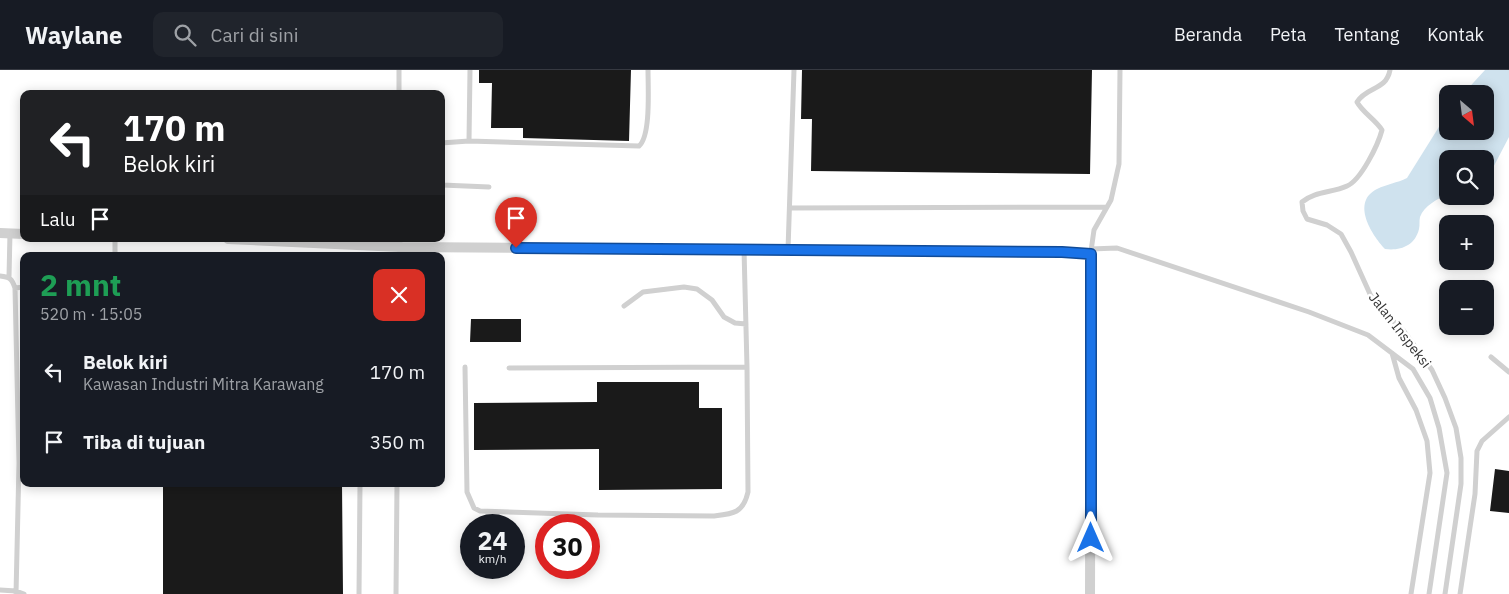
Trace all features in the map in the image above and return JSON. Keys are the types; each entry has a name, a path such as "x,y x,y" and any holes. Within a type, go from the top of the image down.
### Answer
{"street":[{"path":"5,233 20,234"},
{"path":"292,242 400,247 1091,252 1090,594"}],"lane":[{"path":"399,70 399,90"},
{"path":"469,141 470,70"},
{"path":"445,143 469,141 638,146 644,142 647,128 648,70"},
{"path":"788,250 794,70"},
{"path":"1120,70 1119,164 1115,186 1107,207 1094,230 1091,252 1117,248 1309,312 1368,336 1413,369 1430,398 1439,428 1447,473 1429,594"},
{"name":"Jalan Inspeksi","path":"1390,70 1389,77 1383,85 1361,95 1357,102 1362,111 1377,123 1382,130 1379,143 1355,182 1346,187 1310,195 1302,202 1303,211 1307,219 1327,225 1341,234 1370,294 1380,308 1403,330 1432,370 1456,428 1461,458 1461,484 1445,594"},
{"path":"445,185 489,187"},
{"path":"790,208 1107,207"},
{"path":"5,233 9,277 15,288 20,434"},
{"path":"465,367 467,492 474,508 487,512 703,516 729,514 738,510 746,500 747,367 744,250"},
{"path":"0,276 9,277"},
{"path":"15,288 20,287"},
{"path":"624,306 643,292 684,287 697,289 712,300 724,317 735,323 746,324"},
{"path":"1392,353 1399,378 1416,410 1427,441 1430,473 1411,594"},
{"path":"1491,357 1509,372"},
{"path":"509,368 747,367"},
{"path":"1460,594 1475,494 1477,451 1482,441 1509,417"},
{"path":"16,592 20,487"},
{"path":"359,594 360,487"},
{"path":"396,594 397,487"},
{"path":"0,590 24,594"}],"water":[{"path":"1485,70 1509,70 1509,137 1494,166 1494,150 1439,150 1439,199 1424,209 1414,240 1401,248 1385,249 1369,227 1366,218 1365,202 1369,195 1377,189 1407,178 1439,127 1439,140 1494,140 1494,85 1471,85"}],"building":[{"path":"479,70 631,70 629,141 523,138 523,128 491,128 492,83 479,83"},
{"path":"802,70 1092,70 1090,174 811,171 812,119 801,119"},
{"path":"471,319 521,319 521,342 470,342"},
{"path":"597,382 699,382 699,408 722,408 722,489 599,490 599,449 474,450 474,403 597,402"},
{"path":"1495,469 1509,471 1509,513 1490,511"},
{"path":"163,487 342,487 343,594 163,594"}],"route":[{"path":"516,248 1062,252 1091,254 1091,538"}]}
